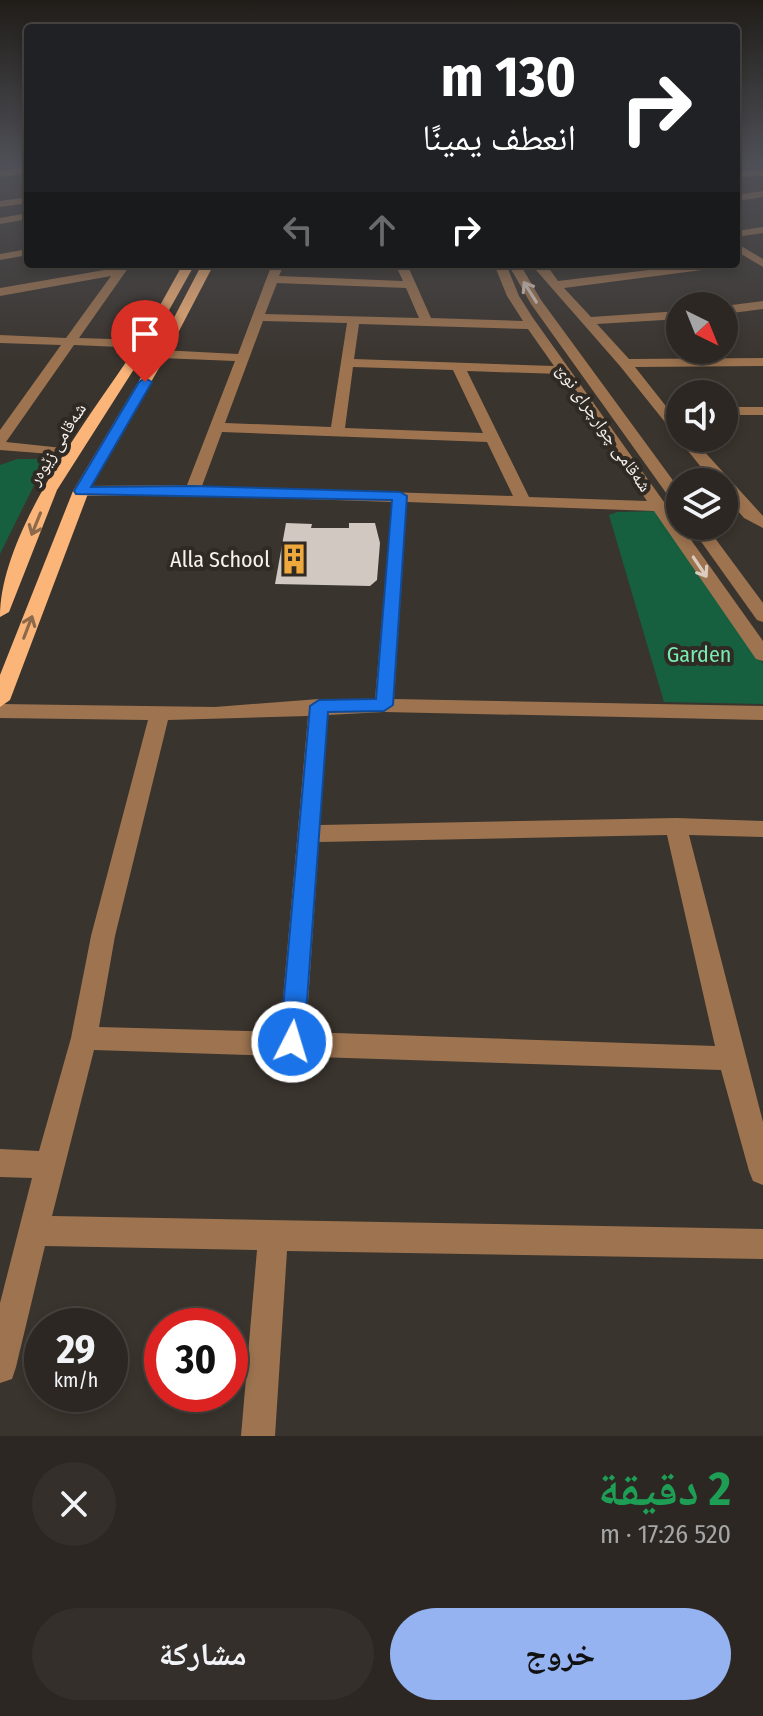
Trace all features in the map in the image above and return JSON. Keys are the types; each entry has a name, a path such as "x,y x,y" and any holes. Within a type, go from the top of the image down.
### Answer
{"main road":[{"name":"شەقامی زێوەر","path":"0,610 49,490 144,344 187,268"},
{"name":"شەقامی زێوەر","path":"0,700 81,491 161,354 206,268"}],"street":[{"path":"740,249 763,264"},
{"path":"0,257 24,253"},
{"path":"76,268 83,277"},
{"path":"0,305 6,290 122,268"},
{"path":"0,440 122,268"},
{"path":"193,490 277,268"},
{"path":"403,268 427,323"},
{"name":"شەقامی چوارچرای نوێ","path":"502,268 513,296 530,322 763,655"},
{"name":"شەقامی چوارچرای نوێ","path":"517,268 548,318 666,482"},
{"path":"540,268 625,363 666,417"},
{"path":"558,285 692,268"},
{"path":"273,279 409,285"},
{"path":"738,308 763,305"},
{"path":"258,317 427,323 530,322"},
{"path":"587,321 666,318"},
{"path":"738,319 763,320"},
{"path":"337,432 353,321"},
{"path":"0,339 144,344"},
{"path":"161,354 243,358"},
{"path":"625,363 763,362"},
{"path":"348,363 563,370"},
{"path":"459,369 523,501"},
{"path":"661,411 666,411"},
{"path":"738,411 763,411"},
{"path":"217,427 493,438"},
{"path":"0,446 72,453"},
{"path":"0,455 20,448"},
{"path":"696,452 709,468"},
{"path":"81,491 193,490 659,506"},
{"path":"384,705 400,496"},
{"path":"738,501 750,515 763,523"},
{"path":"709,540 759,605"},
{"path":"720,597 759,605"},
{"path":"733,614 759,605"},
{"path":"0,711 215,714 319,706 384,705 763,713"},
{"path":"292,1042 319,706"},
{"path":"0,1367 49,1165 84,1038 103,936 160,713"},
{"path":"310,834 676,826 763,829"},
{"path":"676,826 731,1058 763,1171"},
{"path":"84,1038 292,1042 536,1054 731,1058"},
{"path":"0,1163 49,1165"},
{"path":"35,1231 763,1244"},
{"path":"258,1436 273,1236"}],"green space":[{"path":"17,459 47,459 0,554 0,465"},
{"name":"Garden","path":"660,511 666,520 666,540 680,540 763,664 763,704 664,702 609,515"}],"building":[{"name":"Alla School","path":"286,523 312,524 311,528 349,528 349,523 375,523 380,543 377,580 370,586 275,584"}],"place":[{"name":"Alla School","path":"294,559"}],"route":[{"path":"145,382 81,491 193,490 400,496 384,705 319,706 292,1042"}]}
